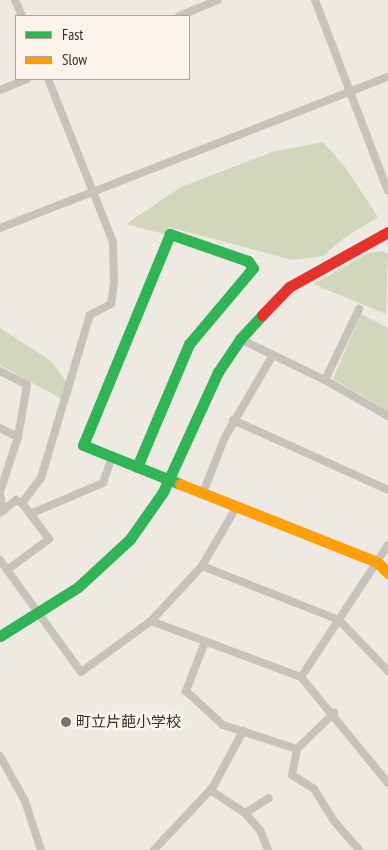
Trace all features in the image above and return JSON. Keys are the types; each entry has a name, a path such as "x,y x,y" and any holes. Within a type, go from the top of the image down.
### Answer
{"street":[{"path":"15,0 22,15"},
{"path":"181,15 218,0"},
{"path":"315,0 352,92 388,191"},
{"path":"0,228 388,77"},
{"path":"0,90 25,80"},
{"path":"22,503 40,478 90,315 111,304 113,242 48,80"},
{"path":"0,636 78,587 119,552 148,517 170,479 218,372 240,339 289,287 388,232"},
{"path":"137,466 189,344 253,268 248,260 170,234 83,445 377,562 388,573"},
{"path":"326,380 359,309"},
{"path":"240,339 326,380 388,416"},
{"path":"203,494 233,420 273,355"},
{"path":"0,371 27,385 18,437 0,489 1,512"},
{"path":"233,420 388,490"},
{"path":"0,428 18,437"},
{"path":"30,514 103,483 112,457"},
{"path":"1,512 16,500 22,503 49,539 7,570"},
{"path":"0,560 81,672 151,621 202,566 237,506"},
{"path":"301,677 388,545"},
{"path":"202,566 339,620 388,671"},
{"path":"151,621 301,677 334,714 388,783"},
{"path":"206,642 186,691 223,725 297,749"},
{"path":"334,714 297,749 292,775 314,789 334,821 359,850"},
{"path":"154,850 210,790 243,731"},
{"path":"0,756 25,801 41,850"},
{"path":"210,790 245,813 260,830 268,850"},
{"path":"245,813 269,798"}],"green space":[{"path":"323,142 345,167 378,217 344,238 323,256 292,260 169,227 164,234 126,224 181,187 272,152"},
{"path":"383,251 388,254 386,314 313,284 369,253"},
{"path":"361,314 388,328 388,411 333,379"},
{"path":"0,328 51,361 66,381 62,399 0,365"}],"traffic: fast":[{"path":"137,467 189,344 253,268 248,261 170,234 83,445 180,484"},
{"path":"0,636 78,587 130,539 163,492 218,372 240,339 262,315"}],"traffic: slow":[{"path":"180,484 377,562 388,573"}],"traffic: jam":[{"path":"262,315 289,287 388,232"}],"place":[{"name":"町立片葩小学校","path":"66,722"}]}
